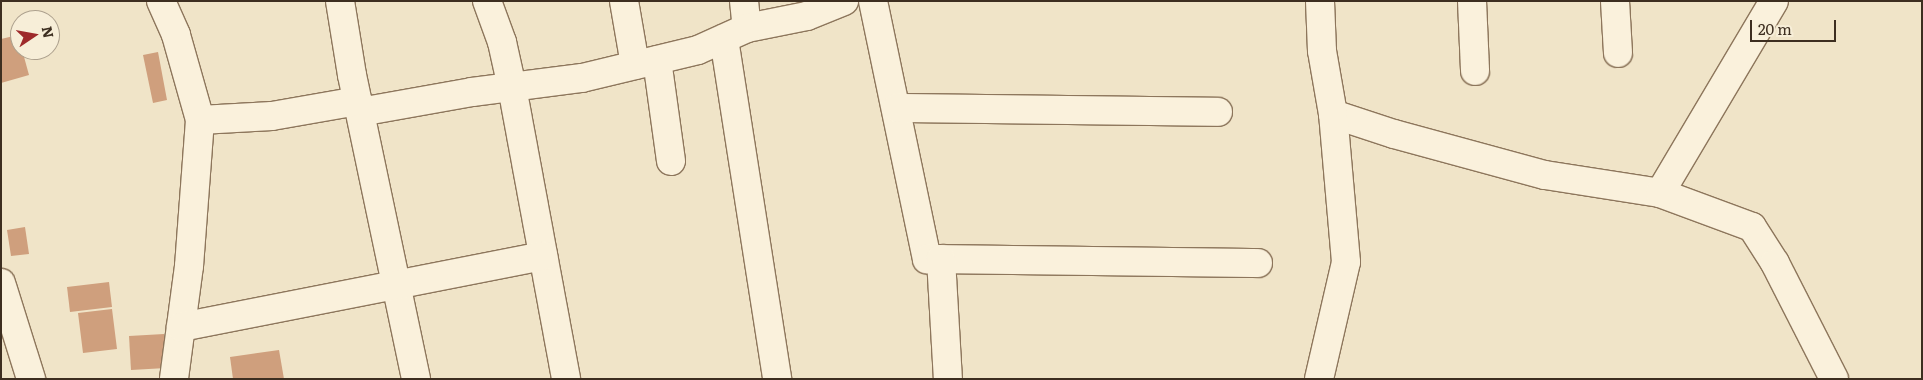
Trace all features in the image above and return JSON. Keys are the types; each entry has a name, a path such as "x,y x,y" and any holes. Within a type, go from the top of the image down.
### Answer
{"street":[{"path":"161,1 176,35 200,120 189,266 174,379"},
{"path":"340,1 359,107 398,285 416,379"},
{"path":"487,1 502,42 512,87 566,379"},
{"path":"624,1 646,63 671,161"},
{"path":"744,1 735,33 777,379"},
{"path":"200,120 272,116 359,107 582,78 698,50 735,33 807,16 844,1"},
{"path":"873,1 897,108 927,259 1258,263"},
{"path":"1319,379 1346,262 1333,114 1322,51 1320,1"},
{"path":"1472,1 1475,71"},
{"path":"1615,1 1618,53"},
{"path":"1660,193 1774,1"},
{"path":"897,108 1218,112"},
{"path":"1333,114 1394,134 1545,175 1660,193 1752,227 1775,263 1834,379"},
{"path":"181,327 543,256"},
{"path":"941,259 948,379"},
{"path":"4,298 31,379"}],"building":[{"path":"10,37 10,60 25,60 29,75 1,83 1,39"},
{"path":"158,52 167,100 153,103 143,55"},
{"path":"25,227 29,254 11,256 7,230"},
{"path":"109,282 112,307 70,312 67,287"},
{"path":"112,309 117,349 83,353 78,313"},
{"path":"164,334 166,368 131,370 129,336"},
{"path":"279,350 284,379 233,379 230,357"}]}
